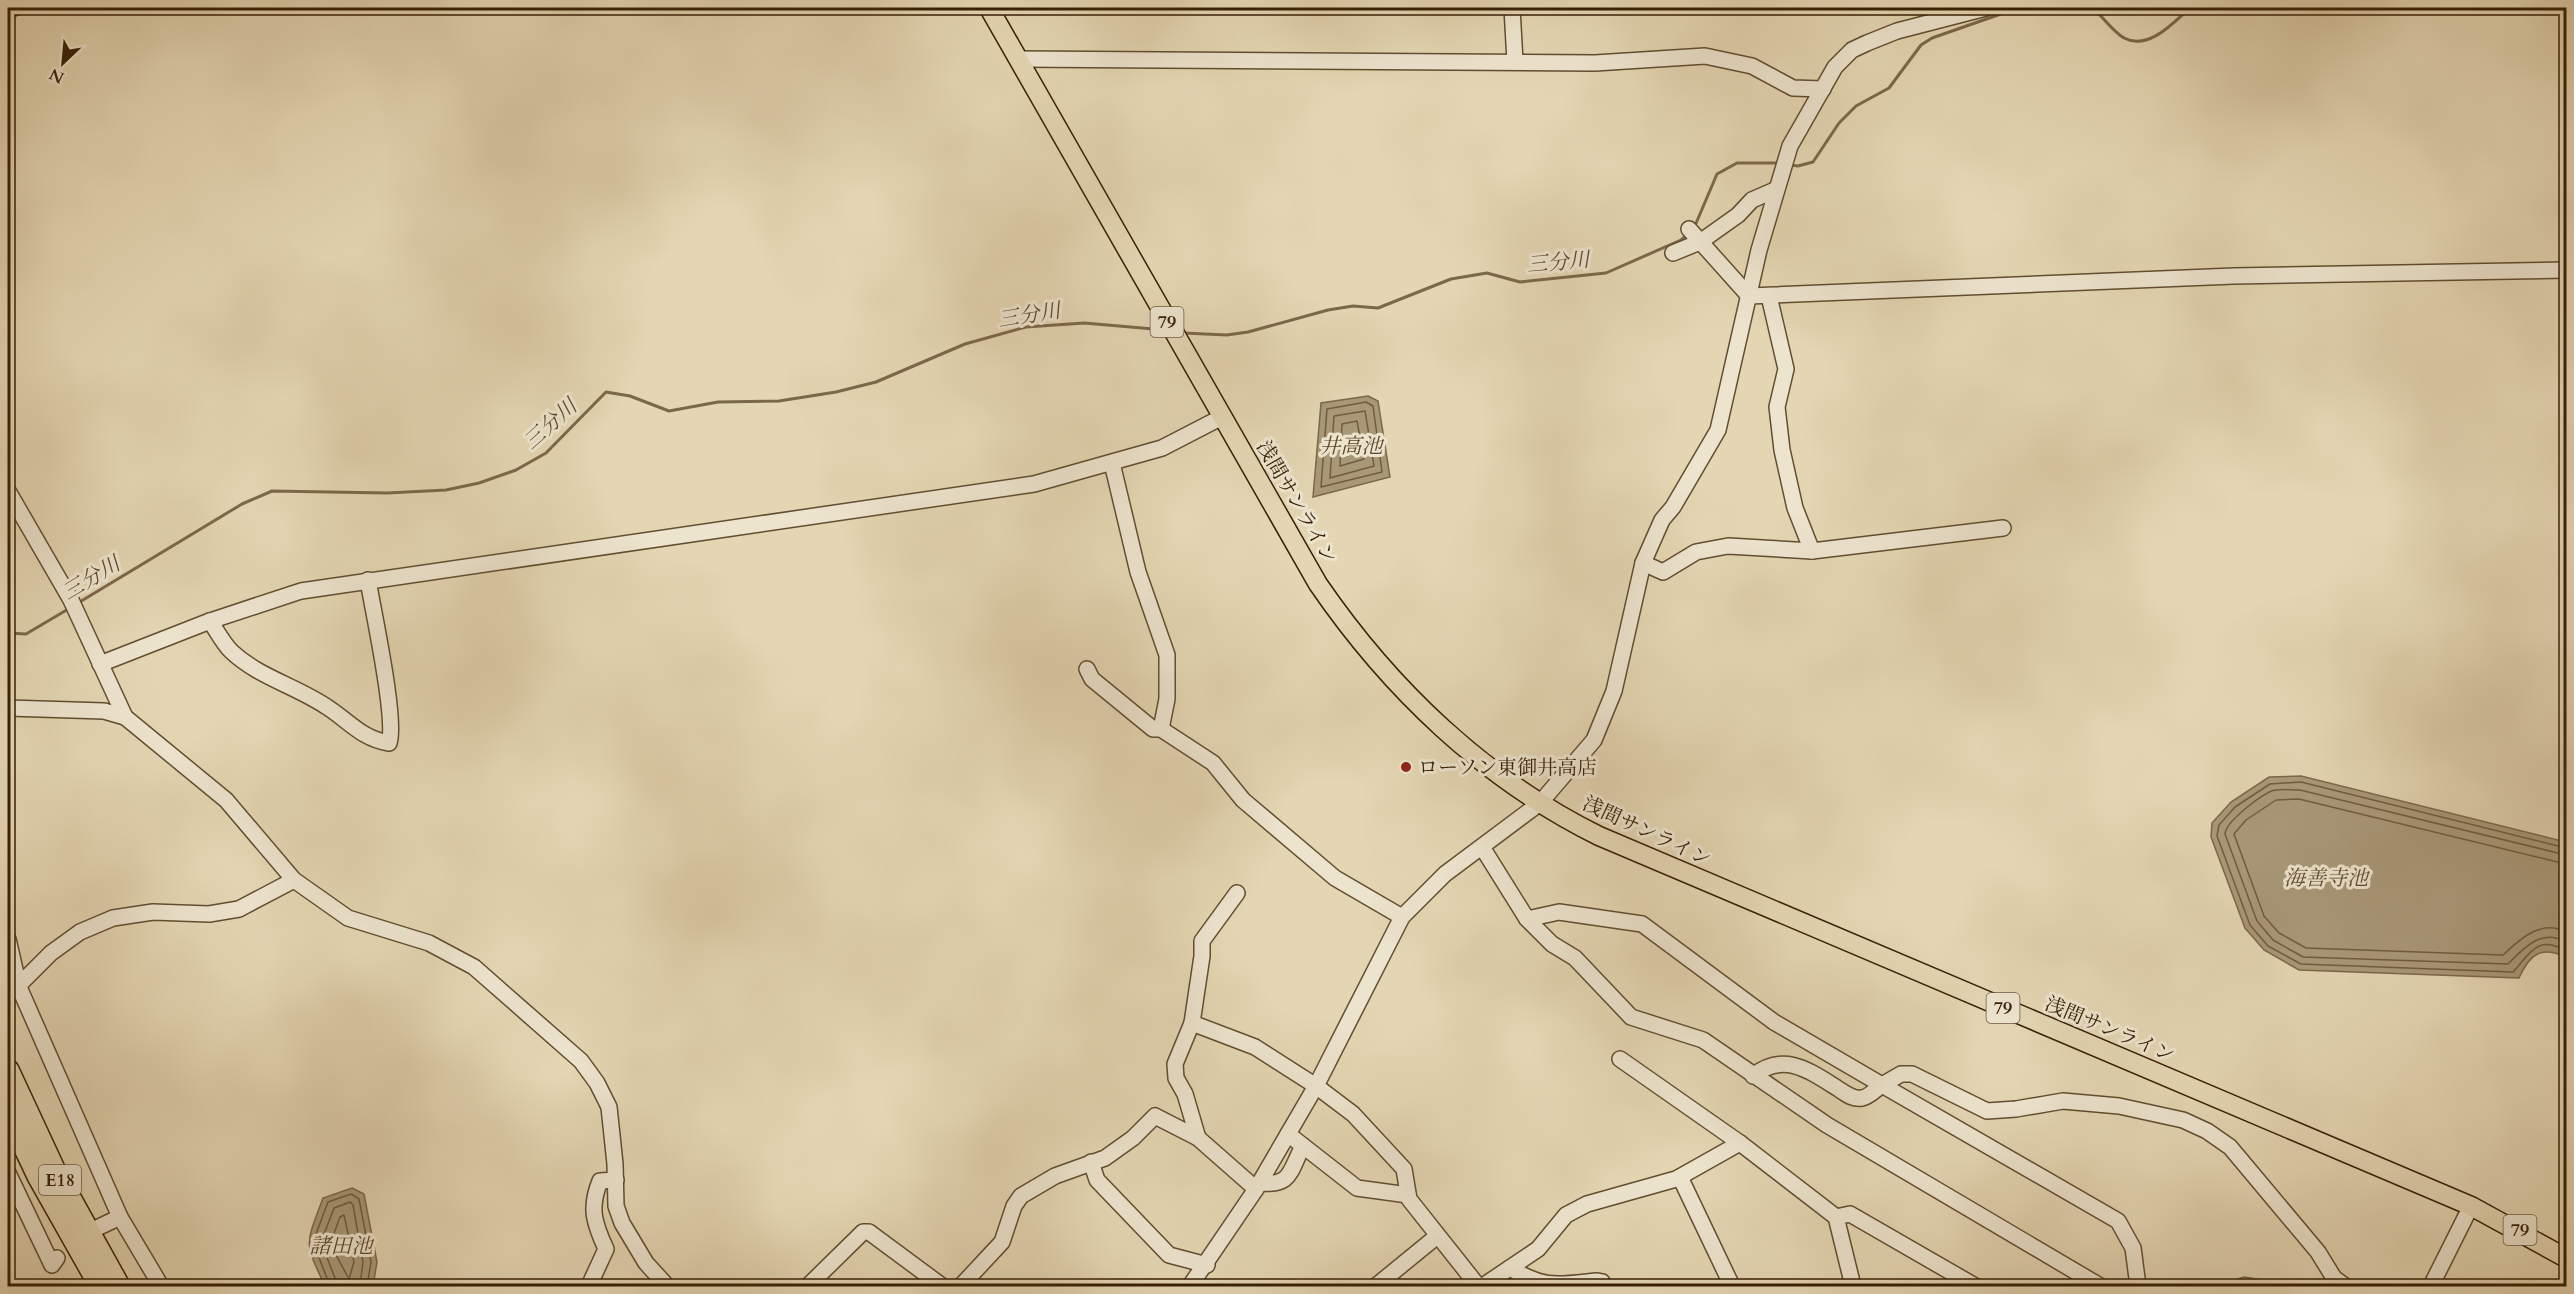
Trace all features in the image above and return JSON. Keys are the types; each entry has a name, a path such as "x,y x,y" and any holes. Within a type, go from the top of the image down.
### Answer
{"highway":[{"name":"E18","path":"8,1070 54,1169 119,1287"},
{"name":"E18","path":"8,1113 43,1185 100,1287"}],"main road":[{"name":"浅間サンライン","path":"989,8 1309,569 1365,647 1439,725 1540,803 1590,831 1683,873 2471,1206 2566,1258"}],"street":[{"path":"8,9 14,8"},
{"path":"1512,8 1515,62"},
{"path":"1190,1287 1207,1265 1258,1186 1316,1086 1402,917 1445,874 1540,803 1588,749 1602,723 1614,691 1643,563 1662,520 1673,507 1718,430 1775,190 1790,146 1835,67 1852,50 1898,31 1986,8"},
{"path":"1018,59 1595,63 1706,56 1752,66 1793,88 1823,89"},
{"path":"1673,253 1700,242 1738,215 1752,200 1775,190"},
{"path":"1689,229 1749,296 2234,276 2566,270"},
{"path":"1769,296 1786,369 1777,407 1782,450 1795,508 1812,551"},
{"path":"100,664 210,621 301,591 1034,484 1162,448 1222,417"},
{"path":"1112,463 1138,572 1167,655 1167,699 1161,729"},
{"path":"8,491 70,600 125,717"},
{"path":"1643,563 1663,572 1696,552 1728,546 1812,551 2003,528"},
{"path":"210,621 230,651 248,664 326,706 373,741 389,743 392,736 389,710 368,580"},
{"path":"1087,669 1092,679 1154,729 1161,729 1214,763 1243,800 1335,878 1402,917"},
{"path":"8,708 104,711 125,717 226,800 294,880 348,918 429,943 474,967 573,1054 597,1083 609,1107 616,1180 616,1206 622,1223 633,1244 661,1283"},
{"path":"1482,847 1527,920 1552,944 1575,958 1632,1017 1703,1040 1753,1077 1827,1125 2100,1287"},
{"path":"13,992 51,953 80,932 114,918 153,912 210,914 239,909 294,880"},
{"path":"1198,1138 1185,1094 1176,1078 1175,1064 1192,1023 1202,941 1237,894"},
{"path":"1527,920 1558,912 1642,924 1774,1022 2118,1221 2133,1248 2138,1287"},
{"path":"8,939 13,992 120,1216 161,1287"},
{"path":"1192,1023 1256,1047 1316,1086 1353,1114 1404,1169 1407,1195 1436,1237 1478,1287"},
{"path":"1620,1059 1740,1143 1836,1217 1853,1287"},
{"path":"1753,1077 1766,1066 1781,1062 1827,1082 1852,1097 1864,1098 1901,1074 1912,1074 1987,1111 2016,1109 2062,1101 2119,1106 2183,1120 2207,1131 2230,1147 2318,1252 2334,1278 2345,1287"},
{"path":"961,1287 1002,1242 1014,1206 1021,1196 1055,1176 1105,1158 1133,1138 1155,1116 1198,1138 1258,1186 1278,1185 1285,1180 1303,1146"},
{"path":"1288,1134 1357,1188 1407,1195"},
{"path":"1483,1287 1538,1249 1566,1215 1587,1204 1680,1177 1740,1143"},
{"path":"1091,1162 1097,1180 1169,1255 1207,1265"},
{"path":"8,1173 52,1265 57,1258"},
{"path":"1680,1177 1732,1287"},
{"path":"589,1287 606,1249 594,1221 593,1199 600,1182 616,1180"},
{"path":"2431,1287 2471,1206"},
{"path":"1836,1217 1850,1214 1976,1287"},
{"path":"99,1227 120,1216"},
{"path":"808,1287 863,1232 869,1232 942,1287"},
{"path":"1376,1287 1436,1237"},
{"path":"1510,1268 1535,1282 1552,1286 1596,1281 1602,1282 1604,1287"}],"green space":[{"path":"2244,1277 2300,1286 2215,1286"}],"water":[{"name":"井高池","path":"1368,396 1378,401 1390,477 1313,497 1321,403"},
{"name":"海善寺池","path":"2301,776 2566,842 2566,957 2550,952 2538,954 2532,957 2519,978 2299,970 2264,950 2245,928 2211,837 2212,823 2231,802 2269,777"},
{"name":"諸田池","path":"352,1188 364,1194 377,1262 373,1286 325,1286 310,1250 310,1234 323,1198"}],"waterway":[{"name":"三分川","path":"1790,165 1798,166 1813,162 1839,123 1856,106 1889,88 1921,45 1932,38 2018,8"},
{"name":"三分川","path":"2093,8 2120,35 2133,41 2152,38 2169,27 2190,8"},
{"name":"三分川","path":"2274,8 2295,11 2313,8"},
{"name":"三分川","path":"1694,228 1717,174 1737,163 1781,163"},
{"name":"三分川","path":"1183,333 1227,335 1248,332 1328,310 1353,306 1378,308 1451,279 1487,273 1520,282 1606,273 1681,240 1687,235"},
{"name":"三分川","path":"78,603 242,504 272,491 387,493 446,490 479,483 516,470 546,453 606,392 630,396 669,411 718,402 779,401 836,392 876,382 965,344 1026,327 1084,323 1165,330"},
{"name":"三分川","path":"8,633 26,634 70,608"}],"place":[{"name":"ローソン東御井高店","path":"1406,767"}]}
